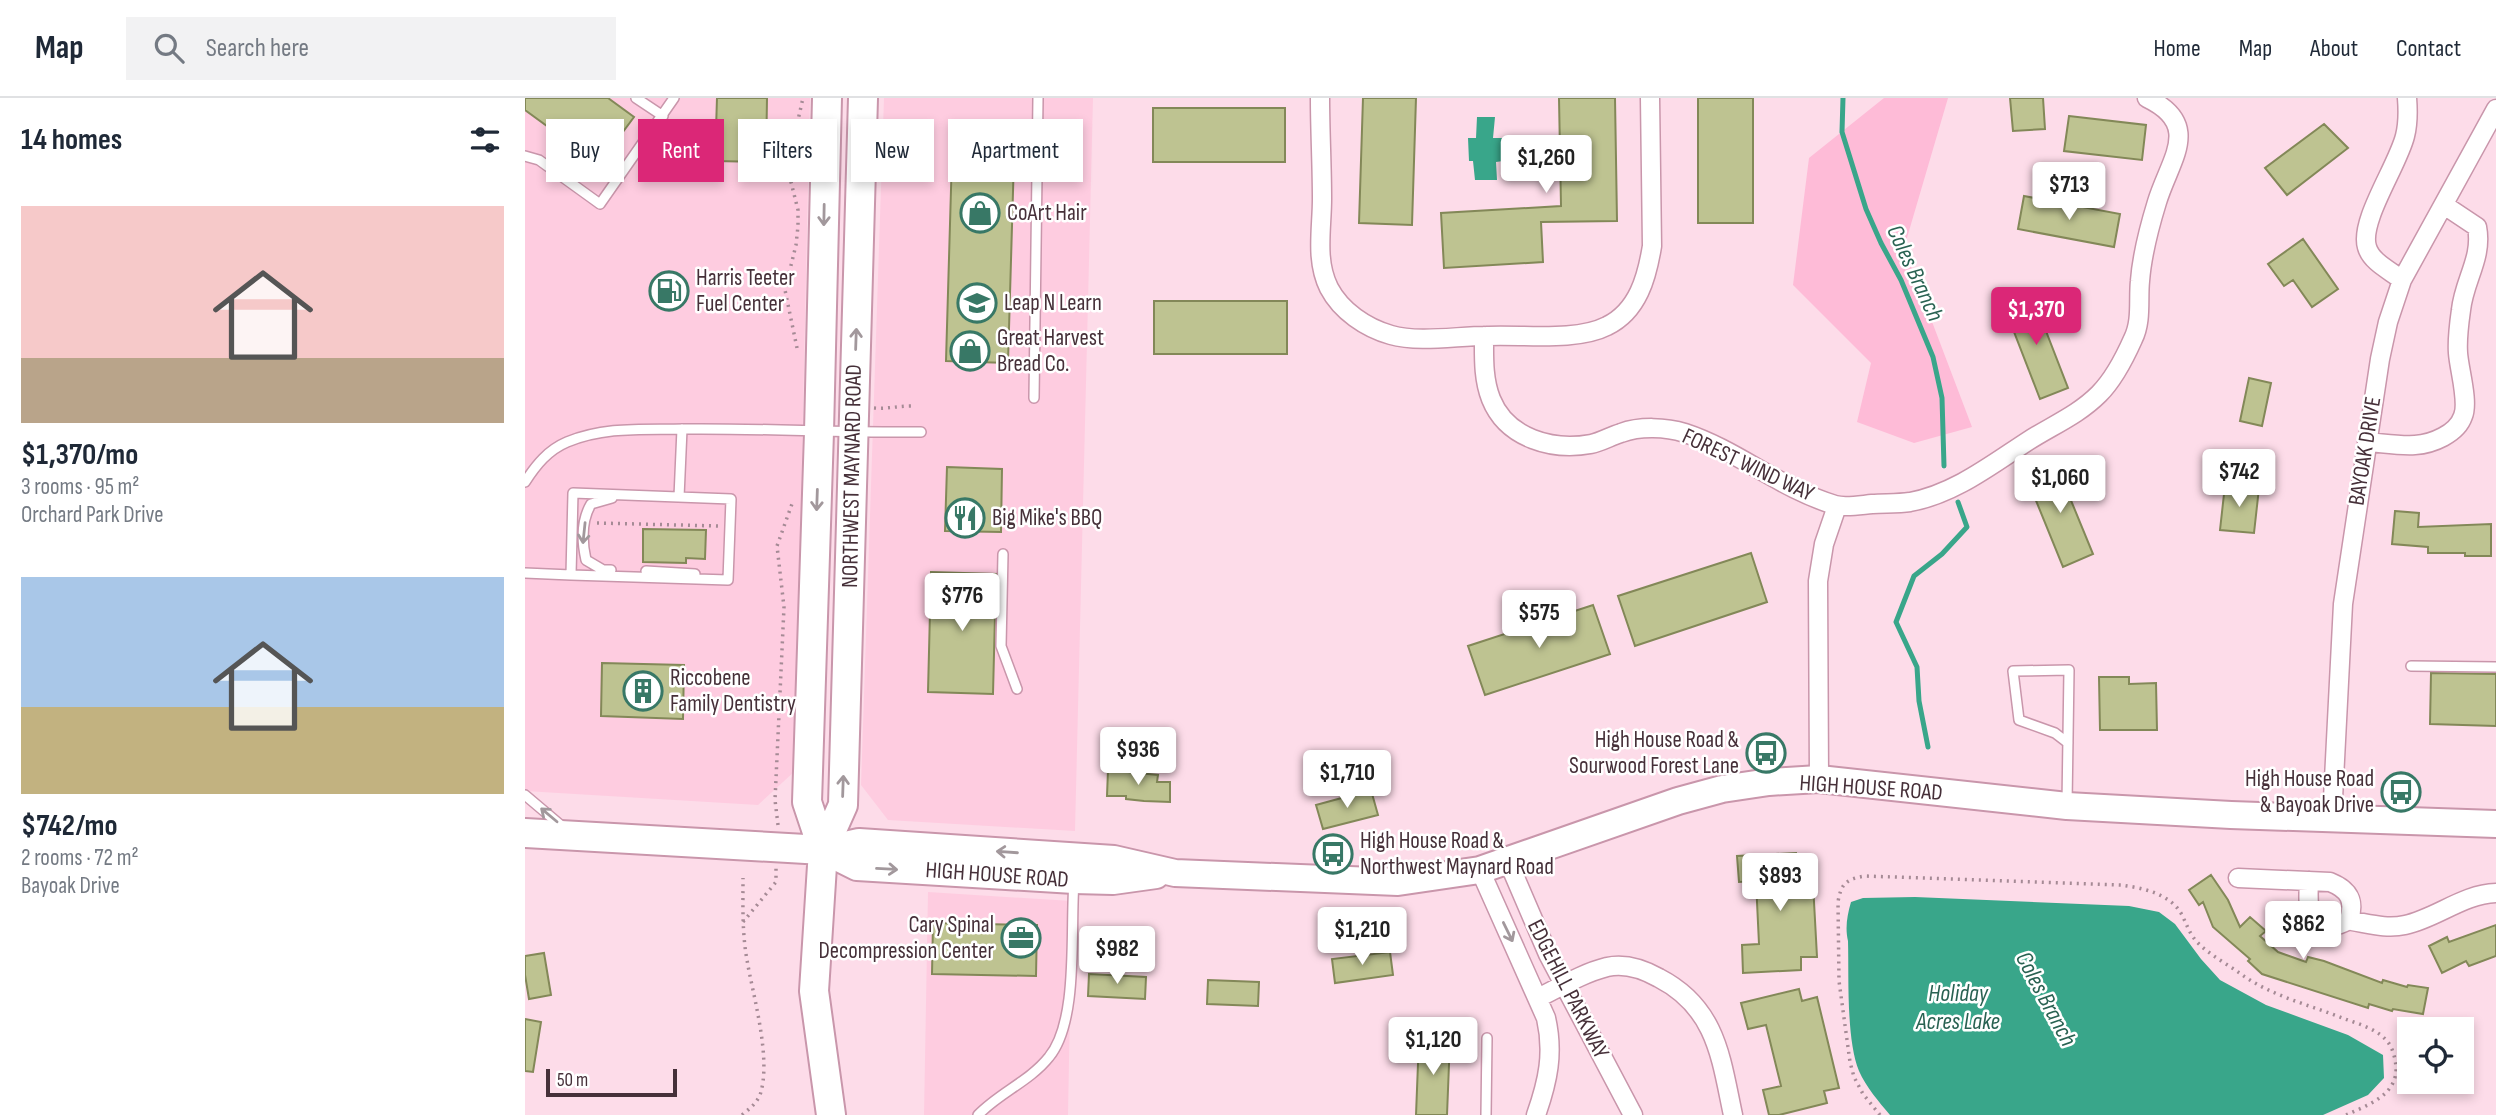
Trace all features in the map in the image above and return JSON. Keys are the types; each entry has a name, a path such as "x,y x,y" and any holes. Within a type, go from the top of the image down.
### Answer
{"main road":[{"name":"NORTHWEST MAYNARD ROAD","path":"823,850 807,802 820,432 827,98"},
{"name":"NORTHWEST MAYNARD ROAD","path":"831,1115 814,991 823,850 842,805 863,98"},
{"name":"HIGH HOUSE ROAD","path":"823,850 857,867 1074,880 1113,881 1175,873 1398,882 1480,870 1678,801 1722,789 1769,782 1819,779 2067,806 2496,824"},
{"name":"HIGH HOUSE ROAD","path":"525,833 823,850 859,842 1114,859 1175,873"}],"street":[{"path":"1320,98 1320,261 1329,287 1340,303 1371,328 1394,336 1443,338 1566,335 1608,326 1627,311 1640,293 1652,246 1650,98"},
{"path":"1819,779 1818,582 1823,544 1837,506 1908,502 1947,490 1991,467 2030,440 2073,417 2102,391 2135,336 2145,246 2179,142 2175,119 2160,104 2147,98"},
{"path":"2402,280 2376,261 2367,249 2365,231 2406,135 2407,98"},
{"name":"BAYOAK DRIVE","path":"2332,818 2343,604 2388,322 2402,280 2496,109"},
{"path":"2367,442 2416,445 2437,439 2454,430 2465,413 2458,351 2459,329 2461,306 2474,270 2479,236 2477,227 2444,205"},
{"name":"FOREST WIND WAY","path":"1484,336 1484,364 1492,400 1501,415 1525,436 1548,445 1567,447 1594,444 1634,430 1662,429 1683,432 1737,457 1765,474 1837,506"},
{"name":"EDGEHILL PARKWAY","path":"1508,861 1533,922 1633,1115"},
{"name":"EDGEHILL PARKWAY","path":"1480,870 1538,998 1551,1038 1551,1060 1536,1115"},
{"path":"2238,878 2330,882 2347,893 2353,909 2349,920"},
{"path":"2309,881 2308,909 2315,920 2335,926 2349,920 2379,926 2403,926 2464,900 2496,893"},
{"path":"1538,998 1608,967 1622,965 1646,971 1673,985 1691,1002 1707,1023 1715,1040 1723,1059 1733,1115"}],"lane":[{"path":"636,98 663,116"},
{"path":"525,156 539,160 600,204 674,98"},
{"path":"1034,398 1038,98"},
{"path":"525,482 552,450 586,436 615,429 921,432"},
{"path":"679,497 682,429"},
{"path":"571,575 573,493 731,499 728,580"},
{"path":"628,495 591,505 586,513 582,545 586,561 603,570 684,572 728,580"},
{"path":"1003,554 1000,646 1017,689"},
{"path":"525,573 728,580"},
{"path":"2411,666 2496,667"},
{"path":"2067,806 2068,743 2069,670 2013,671 2019,720 2056,733 2068,743"},
{"path":"525,795 574,836"},
{"path":"978,1115 1037,1070 1059,1043 1069,1006 1074,880"},
{"path":"1486,1115 1487,1038"}],"path":[{"path":"799,356 785,290 798,226 798,211 786,162 786,149 798,120 803,98"},
{"path":"872,408 911,406"},
{"path":"779,815 775,800 784,607 777,546 794,499"},
{"path":"585,523 730,527"},
{"path":"1880,1115 1863,1094 1854,1077 1839,969 1837,902 1840,890 1850,879 1865,876 2121,885 2151,891 2181,912 2191,935 2200,945 2242,975 2269,990 2368,1028 2387,1041 2395,1060 2393,1084 2383,1097 2346,1115"},
{"path":"742,1115 759,1097 763,1074 759,1011 747,960 743,922 743,878"},
{"path":"743,922 776,882"},
{"path":"1872,1105 1873,1115"}],"shaded area":[{"path":"525,98 810,98 810,119 738,119 738,182 808,182 795,771 758,805 525,791"},
{"path":"884,98 1093,98 1075,831 888,820 861,785 881,182 934,182 934,119 883,119"},
{"path":"1884,98 1948,98 1904,248 1972,427 1914,443 1857,422 1871,363 1793,285 1809,158"},
{"path":"928,892 1072,901 1068,1115 924,1115"}],"water":[{"path":"1477,117 1495,117 1493,138 1503,138 1503,161 1496,162 1497,180 1475,180 1473,161 1469,161 1468,138 1476,138"},
{"name":"Holiday Acres Lake","path":"1915,897 2129,906 2159,912 2175,924 2220,980 2266,1005 2348,1035 2383,1055 2384,1078 2368,1095 2323,1115 1890,1115 1865,1083 1855,1058 1849,1007 1847,922 1851,902 1863,898"}],"building":[{"path":"525,98 608,98 634,117 624,130 624,119 546,119 546,125 525,110"},
{"path":"717,98 767,98 767,119 738,119 738,161 724,161 724,119 716,119"},
{"path":"1363,98 1416,98 1412,225 1359,223"},
{"path":"1559,98 1615,98 1617,221 1541,222 1543,262 1444,268 1441,213 1561,206"},
{"path":"1698,98 1753,98 1753,223 1698,223"},
{"path":"2010,98 2043,98 2045,129 2013,131"},
{"path":"1153,108 1285,108 1285,162 1153,162"},
{"path":"2069,116 2146,125 2142,160 2064,151"},
{"path":"2324,124 2348,148 2287,195 2265,168"},
{"path":"951,182 1013,182 1008,363 946,361"},
{"path":"2024,196 2120,214 2114,247 2018,229"},
{"path":"2303,239 2338,289 2312,307 2293,280 2284,286 2268,264"},
{"path":"2032,295 2068,388 2040,399 2004,306"},
{"path":"1154,301 1287,301 1287,354 1154,354"},
{"path":"2249,378 2271,383 2262,426 2240,421"},
{"path":"2056,464 2093,554 2063,567 2026,476"},
{"path":"947,467 1002,469 1001,532 945,531"},
{"path":"2225,485 2259,488 2254,533 2220,530"},
{"path":"2395,511 2419,513 2418,527 2491,524 2491,556 2428,553 2428,547 2392,544"},
{"path":"643,529 706,530 705,559 686,558 686,563 643,562"},
{"path":"1751,553 1767,602 1635,646 1618,596"},
{"path":"931,572 996,574 993,694 928,692"},
{"path":"1593,605 1610,654 1485,695 1468,646"},
{"name":"Riccobene Family Dentistry","path":"602,663 684,665 683,719 601,716"},
{"path":"2431,673 2496,674 2496,726 2430,724"},
{"path":"2099,677 2129,677 2129,684 2156,683 2157,730 2100,730"},
{"path":"1108,770 1158,775 1157,782 1170,782 1170,802 1107,796"},
{"path":"1371,790 1378,815 1323,829 1316,805"},
{"path":"1796,853 1797,866 1812,865 1817,957 1801,957 1801,970 1743,973 1742,945 1759,944 1756,881 1739,882 1737,856"},
{"path":"2211,875 2228,900 2240,927 2250,917 2266,931 2260,936 2278,952 2306,962 2308,957 2324,961 2382,983 2383,980 2407,987 2428,988 2423,1014 2392,1011 2369,1004 2368,1008 2262,974 2248,961 2250,959 2213,927 2203,902 2199,905 2189,890"},
{"path":"933,923 1037,925 1036,976 932,974"},
{"path":"2496,925 2496,956 2469,966 2466,961 2442,973 2429,946 2447,937 2449,942"},
{"path":"1390,952 1393,975 1335,983 1332,959"},
{"path":"544,953 551,995 529,999 525,956"},
{"path":"1089,974 1146,977 1145,999 1088,996"},
{"path":"1208,980 1259,982 1258,1006 1207,1004"},
{"path":"1799,989 1802,1001 1817,997 1839,1088 1824,1091 1827,1103 1769,1115 1763,1090 1781,1086 1766,1025 1748,1029 1741,1003"},
{"path":"525,1019 541,1022 533,1072 525,1071"},
{"path":"1419,1038 1450,1039 1447,1115 1416,1115"}],"waterway":[{"name":"Coles Branch","path":"1843,98 1842,132 1866,209 1901,280 1933,357 1942,398 1944,466"},
{"name":"Coles Branch","path":"1928,747 1919,701 1917,667 1896,622 1914,576 1942,554 1967,527 1958,502"}],"place":[{"name":"CoArt Hair","path":"980,213"},
{"name":"Harris Teeter Fuel Center","path":"669,291"},
{"name":"Leap N Learn","path":"977,303"},
{"name":"Great Harvest Bread Co.","path":"970,351"},
{"name":"Big Mike's BBQ","path":"965,518"},
{"name":"Riccobene Family Dentistry","path":"643,691"},
{"name":"High House Road & Sourwood Forest Lane","path":"1766,753"},
{"name":"High House Road & Bayoak Drive","path":"2401,792"},
{"name":"High House Road & Northwest Maynard Road","path":"1333,854"},
{"name":"Cary Spinal Decompression Center","path":"1021,938"}]}
